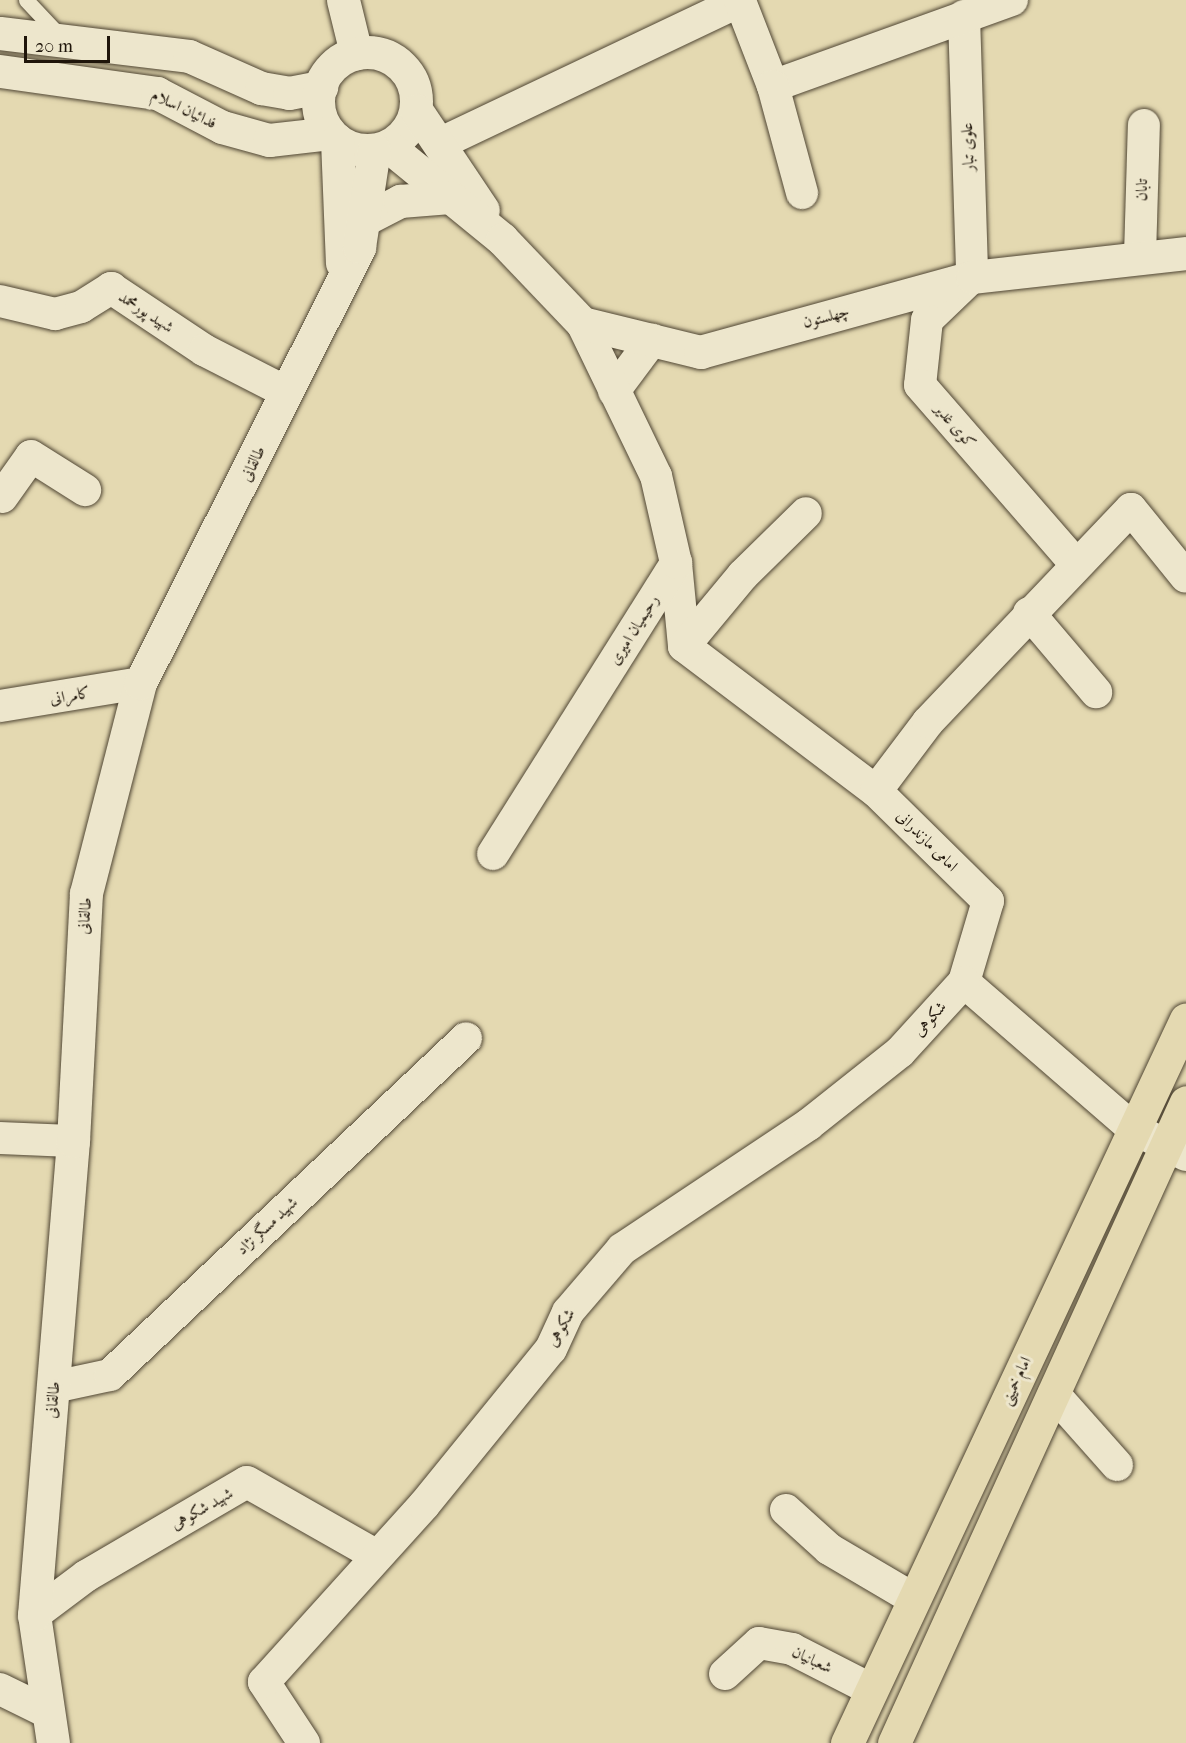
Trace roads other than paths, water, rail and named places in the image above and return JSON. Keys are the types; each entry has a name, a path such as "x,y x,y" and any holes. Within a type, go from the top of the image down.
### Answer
{"main road":[{"path":"343,0 356,53"},
{"path":"0,33 62,38 189,57 261,88 289,93 321,87"},
{"path":"342,283 359,247 363,220 381,148 406,133 416,110 415,86 402,65 381,53 356,53 334,64 321,87 318,106 333,136 381,148 450,197 502,239 582,323"},
{"name":"فدائیان اسلام","path":"0,71 157,93 222,127 269,140 333,136"},
{"path":"416,110 502,239"},
{"name":"طالقانی","path":"53,1743 34,1615 73,1141 86,893 140,683 342,283 333,136"},
{"path":"363,220 400,201 450,197"},
{"name":"چهلستون","path":"582,323 700,352 972,277 1140,256 1186,253"},
{"name":"امام خمینی","path":"847,1743 1186,1019"},
{"path":"894,1743 1054,1394 1176,1149 1186,1102"}],"street":[{"path":"773,86 1012,0"},
{"path":"438,144 688,11 740,1 773,86 802,193"},
{"name":"علوی تبار","path":"964,16 972,277"},
{"name":"تابان","path":"1140,256 1144,125"},
{"name":"کوی غدیر","path":"972,277 927,320 920,385 1075,563"},
{"name":"شهید پورمحمد","path":"0,301 55,314 81,307 111,288 204,350 286,392"},
{"path":"582,323 656,476 676,563 684,646"},
{"path":"614,391 652,340"},
{"path":"0,497 31,456 85,490"},
{"path":"876,791 928,722 1075,563 1131,509 1186,577"},
{"path":"684,646 743,575 806,513"},
{"name":"رحیمیان امیری","path":"493,854 676,563"},
{"path":"1029,613 1096,692"},
{"name":"امامی مازندرانی","path":"684,646 876,791 988,901 964,982"},
{"name":"کامرانی","path":"0,706 140,683"},
{"path":"964,982 1134,1129 1176,1149"},
{"name":"شکوهی","path":"304,1743 264,1682 374,1554 424,1505 551,1349 568,1311 622,1249 817,1118 900,1052 964,982"},
{"name":"شهید مسگر نژاد","path":"54,1387 110,1375 466,1038"},
{"path":"0,1138 73,1141"},
{"path":"1054,1394 1117,1465"},
{"name":"شهید شکوهی","path":"34,1615 86,1576 248,1482 374,1554"},
{"path":"786,1510 829,1550 914,1599"},
{"name":"شعبانیان","path":"725,1674 759,1643 792,1649 872,1690"},
{"path":"0,1689 47,1712"}],"lane":[{"path":"26,0 62,38"}]}
